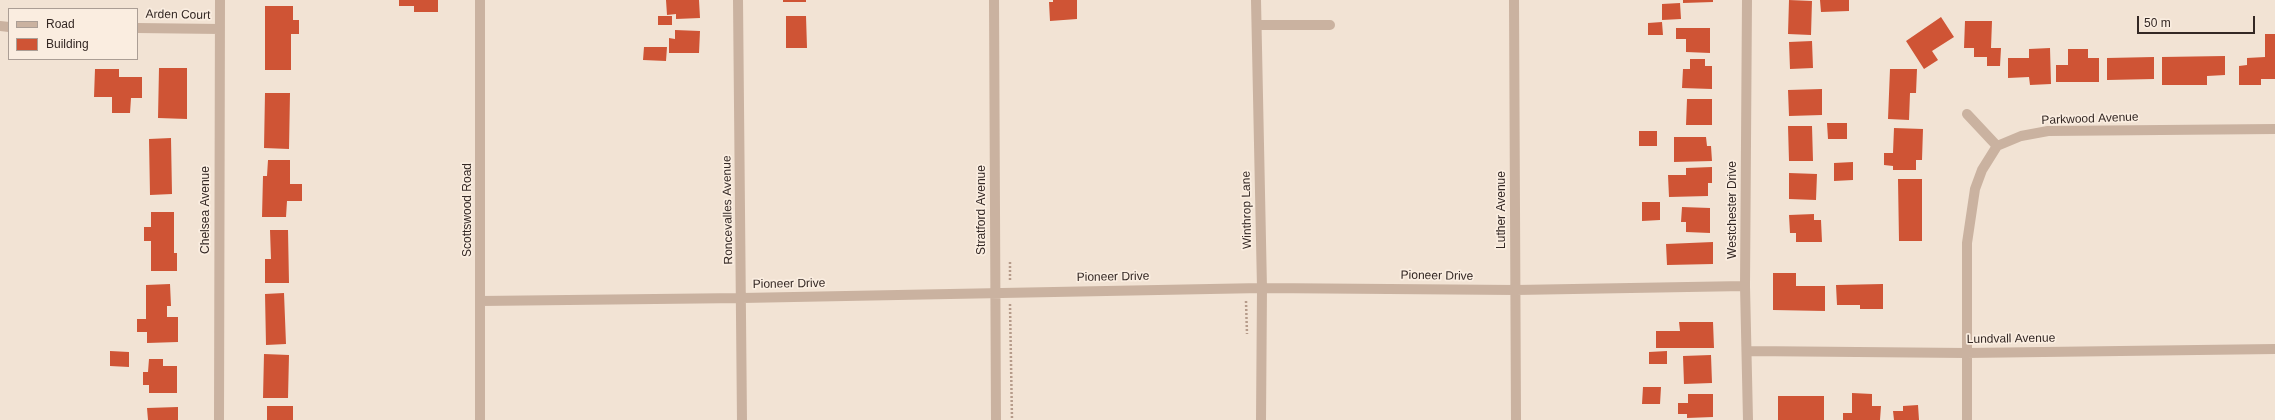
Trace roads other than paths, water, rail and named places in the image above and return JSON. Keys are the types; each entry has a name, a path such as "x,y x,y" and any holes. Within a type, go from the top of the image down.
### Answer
{"street":[{"name":"Chelsea Avenue","path":"219,420 220,0"},
{"name":"Scottswood Road","path":"480,0 482,301 480,420"},
{"name":"Roncevalles Avenue","path":"738,0 742,420"},
{"name":"Stratford Avenue","path":"994,0 996,420"},
{"name":"Winthrop Lane","path":"1256,0 1262,288 1261,420"},
{"name":"Luther Avenue","path":"1514,0 1516,420"},
{"name":"Westchester Drive","path":"1747,0 1745,286 1748,351 1748,420"},
{"path":"1257,25 1330,25"},
{"name":"Arden Court","path":"138,28 220,29"},
{"path":"1967,114 1997,146 1982,170 1974,197 1967,243 1967,420"},
{"name":"Parkwood Avenue","path":"1997,146 2021,136 2048,131 2275,128"},
{"name":"Pioneer Drive","path":"482,301 742,298 1262,288 1516,290 1745,286"},
{"name":"Lundvall Avenue","path":"1748,351 1966,353 2275,349"}]}
